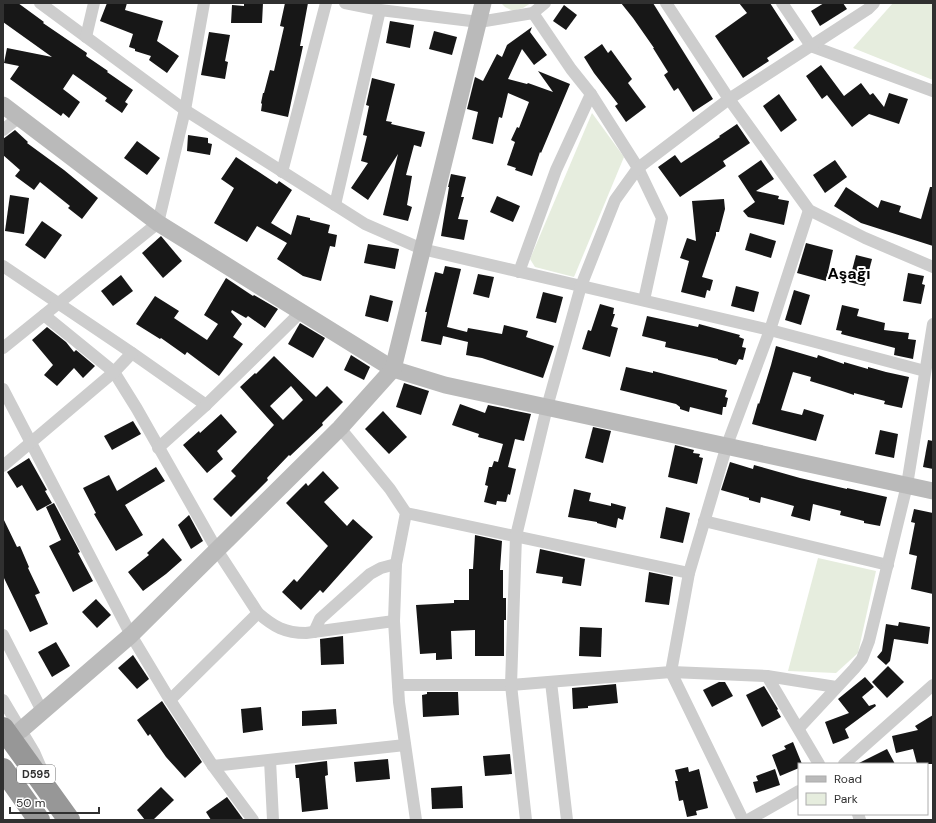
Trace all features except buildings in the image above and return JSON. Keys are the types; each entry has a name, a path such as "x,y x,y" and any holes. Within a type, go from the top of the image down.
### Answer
{"highway":[{"name":"D595","path":"12,729 42,781 69,820"},
{"name":"D595","path":"3,769 39,820"}],"street":[{"path":"40,3 185,110 365,224 422,249 770,330 925,371"},
{"path":"86,37 94,3"},
{"path":"3,348 158,223 185,110 204,3"},
{"path":"282,172 326,3"},
{"path":"345,3 380,10 479,22 533,13 545,3"},
{"path":"3,700 12,729 42,711 131,635 340,428 393,369 483,3"},
{"path":"666,3 729,99 809,210 865,238 933,267"},
{"path":"782,3 811,46 933,91"},
{"path":"526,820 511,685 516,536 547,407 582,286 615,200 638,168 729,99 868,9 874,3"},
{"path":"335,205 380,10"},
{"path":"533,13 571,69 591,94 638,168 662,218 644,300"},
{"path":"519,272 556,170 591,94"},
{"path":"3,105 158,223 393,369 445,385 727,445 933,491"},
{"path":"3,130 19,117"},
{"path":"743,820 671,672 689,573 704,521 727,445 770,330 809,210"},
{"path":"3,266 206,405"},
{"path":"158,448 206,405 301,312"},
{"path":"44,316 114,372 138,409 158,448 217,550 258,613 266,620 284,630 294,633 314,632 394,620"},
{"path":"798,728 854,669 866,649 907,485 933,324"},
{"path":"3,466 114,372 132,353"},
{"path":"3,389 131,635 170,700 213,766 253,820"},
{"path":"340,428 390,489 406,513 689,573"},
{"path":"406,513 396,564 394,620 398,685 416,820"},
{"path":"704,521 888,564"},
{"path":"314,632 320,620 370,574 381,568 396,564"},
{"path":"170,700 258,613"},
{"path":"3,635 42,711"},
{"path":"398,685 511,685 671,672 767,676 836,687"},
{"path":"767,676 819,763"},
{"path":"551,682 567,820"},
{"path":"845,763 933,685"},
{"path":"213,766 405,745"},
{"path":"270,760 273,820"},
{"path":"748,820 798,792"}],"green space":[{"path":"501,3 531,3 523,8 513,11"},
{"path":"893,3 933,3 933,80 853,48"},
{"path":"592,113 624,157 574,277 535,267 530,259"},
{"path":"818,558 876,571 858,653 836,673 788,671"}],"district":[{"name":"Aşağı","path":"849,273"}]}
